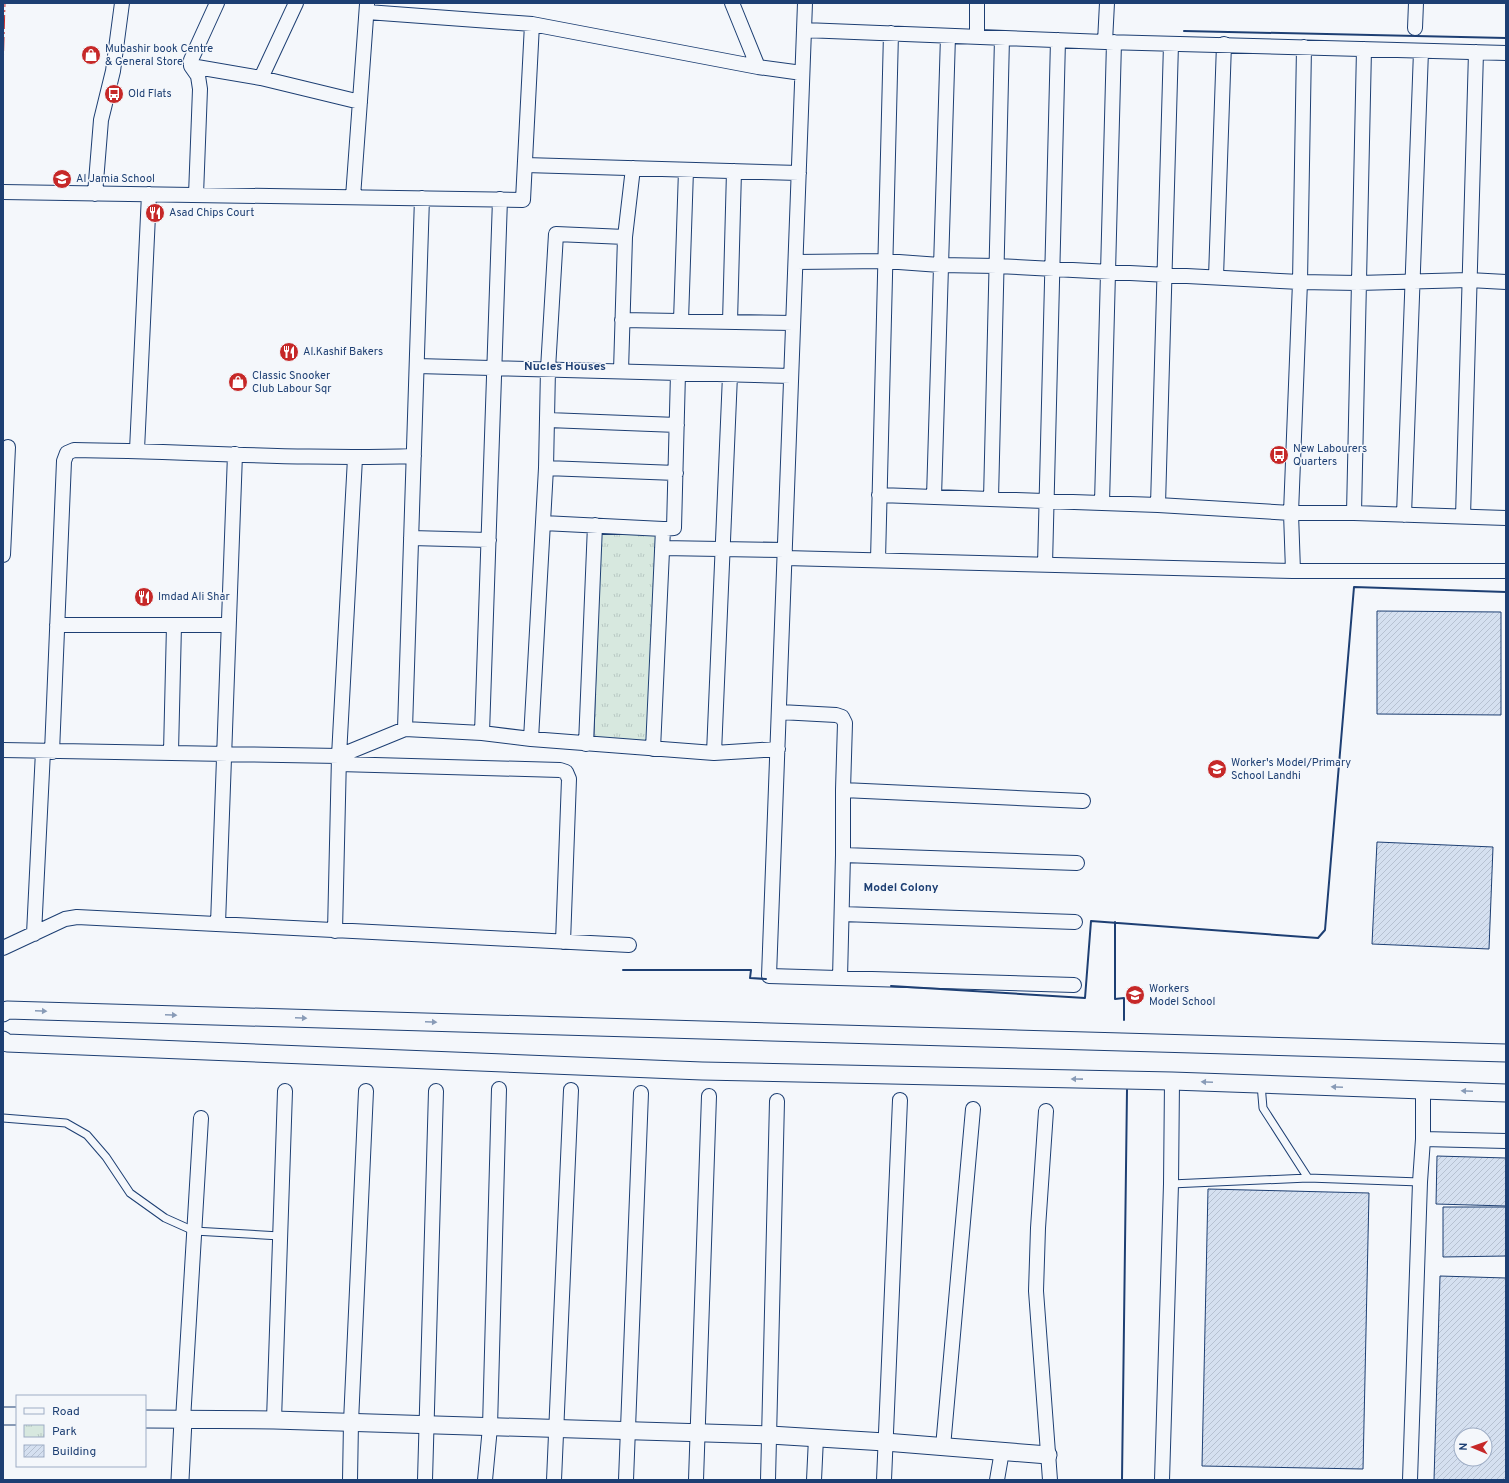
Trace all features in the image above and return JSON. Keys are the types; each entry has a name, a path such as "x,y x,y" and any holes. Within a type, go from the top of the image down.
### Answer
{"street":[{"path":"95,194 102,120 113,71 122,3"},
{"path":"196,195 200,89 198,76 191,66 191,60 217,3"},
{"path":"261,78 296,3"},
{"path":"732,3 758,66"},
{"path":"804,3 794,323 769,976 1074,986"},
{"path":"977,37 978,3"},
{"path":"1102,503 1107,272 1109,42 1107,3"},
{"path":"1415,28 1416,3"},
{"path":"353,197 367,8 532,24 802,73"},
{"path":"3,192 523,200 532,24"},
{"path":"804,30 1109,42 1506,53"},
{"path":"878,560 884,261 892,33"},
{"path":"934,497 948,36"},
{"path":"991,499 1002,38"},
{"path":"1045,565 1058,40"},
{"path":"1158,505 1171,44"},
{"path":"1216,277 1224,44"},
{"path":"1293,572 1291,513 1300,282 1304,48"},
{"path":"1354,513 1364,49"},
{"path":"1404,515 1421,51"},
{"path":"1463,517 1476,52"},
{"path":"191,66 261,78 360,102"},
{"path":"525,165 799,173"},
{"path":"621,371 625,237 633,168"},
{"path":"680,321 686,170"},
{"path":"730,322 734,171"},
{"path":"137,450 148,194"},
{"path":"405,729 422,198"},
{"path":"482,733 500,200"},
{"path":"531,739 546,468 548,369 556,234 625,237"},
{"path":"796,262 884,261 940,266 997,266 1300,282 1358,283 1469,280 1506,282"},
{"path":"622,320 794,323"},
{"path":"417,366 791,376"},
{"path":"543,523 663,529 674,528 678,373"},
{"path":"714,753 730,374"},
{"path":"548,420 677,425"},
{"path":"3,555 8,447"},
{"path":"34,934 57,625 64,461 67,453 74,450 137,450 355,458 414,456"},
{"path":"218,924 235,454"},
{"path":"335,931 339,760 355,458"},
{"path":"546,468 676,473"},
{"path":"879,495 1158,505 1291,513 1354,513 1506,518"},
{"path":"586,744 596,526"},
{"path":"653,749 663,529"},
{"path":"411,538 489,540"},
{"path":"662,548 723,550 878,560 1293,572 1506,571"},
{"path":"57,625 228,625"},
{"path":"171,752 174,625"},
{"path":"780,712 836,715 842,717 845,723 840,978"},
{"path":"339,760 405,729 482,733 586,744 714,753 778,749"},
{"path":"3,750 224,754 560,770 566,772 569,779 563,942"},
{"path":"843,790 1083,801"},
{"path":"843,856 1077,863"},
{"path":"842,914 1075,922"},
{"path":"3,948 65,919 77,917 630,945"},
{"path":"4,1010 1506,1053"},
{"path":"4,1043 702,1070 1172,1081 1506,1093"},
{"path":"1162,1480 1172,1081"},
{"path":"485,1480 490,1427 499,1089"},
{"path":"554,1480 571,1090"},
{"path":"1410,1480 1420,1182 1423,1139 1423,1090"},
{"path":"274,1420 285,1091"},
{"path":"350,1480 351,1422 366,1091"},
{"path":"425,1480 436,1091"},
{"path":"626,1480 641,1094"},
{"path":"696,1480 710,1096"},
{"path":"884,1480 900,1100"},
{"path":"768,1480 777,1101"},
{"path":"943,1447 973,1109"},
{"path":"1046,1111 1038,1228 1036,1291 1050,1480"},
{"path":"182,1478 183,1420 201,1118"},
{"path":"1423,1139 1506,1141"},
{"path":"3,1416 16,1416"},
{"path":"146,1419 274,1420 770,1435 885,1442 1048,1455"},
{"path":"814,1480 816,1438"},
{"path":"997,1480 1002,1451"}],"lane":[{"path":"1261,1084 1263,1108 1308,1178"},
{"path":"3,1118 66,1123 87,1136 106,1157 130,1193 165,1218 194,1231 280,1236"},
{"path":"1170,1184 1308,1178 1420,1182"}],"green space":[{"path":"600,531 660,532 647,743 594,739"}],"building":[{"path":"1377,611 1501,612 1501,715 1377,714"},
{"path":"1377,842 1493,847 1489,949 1372,944"},
{"path":"1437,1156 1506,1158 1506,1206 1436,1204"},
{"path":"1208,1189 1369,1193 1363,1469 1202,1466"},
{"path":"1443,1207 1506,1207 1506,1256 1443,1257"},
{"path":"1440,1276 1506,1278 1506,1480 1434,1480"}],"wall":[{"path":"1184,31 1506,38"},
{"path":"891,986 1085,998 1091,921 1318,938 1325,930 1354,587 1506,592"},
{"path":"1115,922 1115,999 1124,998 1124,1020"},
{"path":"623,970 751,970 750,978 766,979"},
{"path":"1122,1480 1127,1090"}],"power":[{"path":"3,73 5,3"}],"place":[{"name":"Mubashir book Centre & General Store","path":"91,55"},
{"name":"Old Flats","path":"114,94"},
{"name":"Al Jamia School","path":"62,179"},
{"name":"Asad Chips Court","path":"155,213"},
{"name":"Al.Kashif Bakers","path":"289,352"},
{"name":"Classic Snooker Club Labour Sqr","path":"238,382"},
{"name":"New Labourers Quarters","path":"1279,455"},
{"name":"Imdad Ali Shar","path":"144,597"},
{"name":"Worker's Model/Primary School Landhi","path":"1217,769"},
{"name":"Workers Model School","path":"1135,995"}],"district":[{"name":"Nucles Houses","path":"565,367"},
{"name":"Model Colony","path":"901,888"}]}
